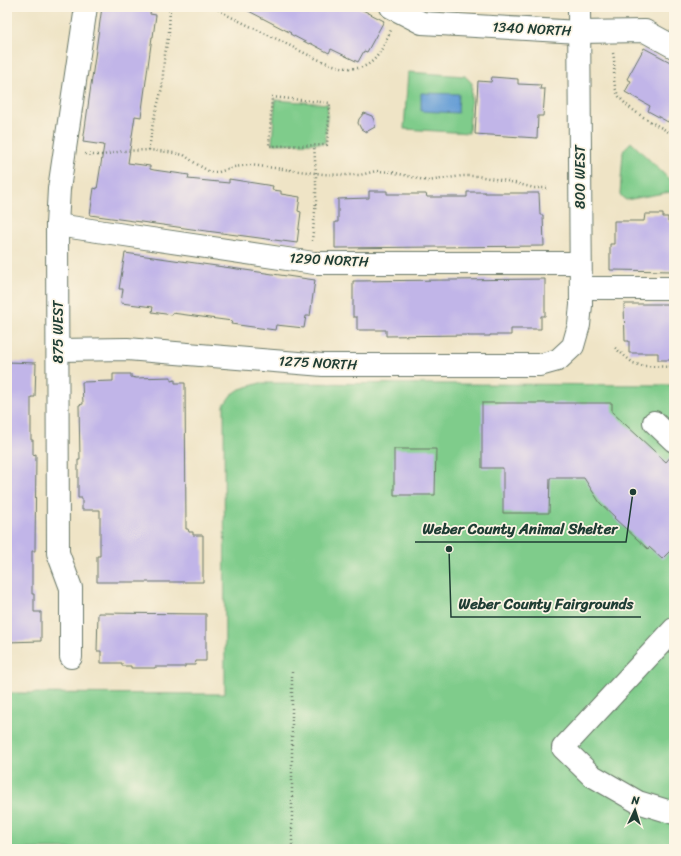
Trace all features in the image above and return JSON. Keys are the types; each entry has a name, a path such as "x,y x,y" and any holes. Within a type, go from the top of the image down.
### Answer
{"lane":[{"name":"875 WEST","path":"71,657 71,588 58,553 57,225 60,189 86,7"},
{"name":"800 WEST","path":"573,346 579,326 580,288 579,7"},
{"name":"1340 NORTH","path":"391,17 422,23 579,32 645,31 674,47"},
{"name":"1290 NORTH","path":"57,225 314,263 580,263"},
{"path":"580,288 674,288"},
{"name":"1275 NORTH","path":"58,350 127,349 323,365 540,365 558,360 573,346"},
{"path":"654,422 674,441"},
{"path":"674,629 563,748 590,775 638,802 674,813"}],"path":[{"path":"149,150 153,122 162,88 164,60 169,32 170,7"},
{"path":"215,7 226,15 316,58 337,66 350,68 364,66 372,61 382,48 391,17"},
{"path":"613,51 615,60 614,77 616,91 622,100 630,108 674,134"},
{"path":"272,97 330,103 327,145 314,146 269,146 272,97"},
{"path":"311,245 316,201 314,146"},
{"path":"81,153 103,155 122,151 149,150 168,152 184,155 210,172 219,172 234,166 250,164 316,174 360,175 376,171 392,172 428,181 462,176 477,176 507,181 534,188 547,188"},
{"path":"615,348 633,363 643,366 674,367"},
{"path":"292,671 292,849"}],"green space":[{"path":"408,72 465,76 472,83 469,133 404,129"},
{"path":"275,100 328,104 325,143 272,144"},
{"path":"631,142 672,182 671,192 626,200 622,197 620,194 623,152"},
{"path":"260,383 674,385 674,849 7,849 7,693 225,694 224,405 231,395 240,389"}],"water":[{"path":"421,93 459,94 458,113 421,111"}],"building":[{"path":"102,7 151,7 150,14 156,15 141,117 135,116 128,163 150,166 150,169 154,170 189,175 188,179 229,183 229,179 273,186 272,190 281,191 281,194 300,197 298,211 301,212 297,243 90,215 94,188 97,189 104,145 83,142"},
{"path":"241,7 357,7 384,21 367,52 364,51 358,62 331,49 329,53 310,43 309,44"},
{"path":"644,48 674,64 674,112 668,122 648,111 650,106 625,92 631,81 627,79"},
{"path":"492,77 518,79 518,84 541,85 540,89 545,89 543,116 538,116 537,138 475,134 478,81 491,82"},
{"path":"364,113 372,116 375,127 366,132 361,129 358,123 359,119"},
{"path":"369,191 387,191 387,194 426,194 427,197 467,197 467,192 539,193 540,215 543,215 544,246 335,248 335,222 338,222 338,199 369,198"},
{"path":"645,214 663,214 663,217 668,217 668,222 674,222 674,271 610,270 610,244 614,244 614,221 644,221"},
{"path":"125,253 315,280 310,316 306,316 304,328 276,325 275,330 231,324 232,321 172,313 172,315 152,312 153,307 121,303 123,289 119,289"},
{"path":"545,279 545,316 541,316 541,329 511,329 511,335 386,336 386,330 357,330 357,317 353,317 353,281"},
{"path":"624,304 674,304 674,360 658,360 658,353 629,353 629,341 625,341"},
{"path":"7,362 36,363 35,397 31,397 31,440 33,440 33,455 36,454 35,551 32,551 32,594 34,594 34,612 41,612 41,641 7,642"},
{"path":"113,374 131,374 131,377 136,378 171,377 171,381 175,380 175,383 185,383 186,529 188,529 189,532 193,532 193,535 203,535 203,582 97,582 97,556 100,556 100,510 82,510 82,498 78,498 78,460 80,460 79,405 83,404 82,382 113,381"},
{"path":"482,403 612,403 612,412 666,462 674,453 674,547 662,559 649,547 648,549 600,503 584,478 550,478 549,513 503,513 503,468 482,468"},
{"path":"394,449 436,449 435,495 394,495"},
{"path":"98,613 206,614 206,661 196,661 195,665 185,665 185,667 155,668 131,668 131,666 122,666 122,663 101,663 101,651 97,651"}],"place":[{"name":"Weber County Animal Shelter","path":"633,492"},
{"name":"Weber County Fairgrounds","path":"449,549"}]}
